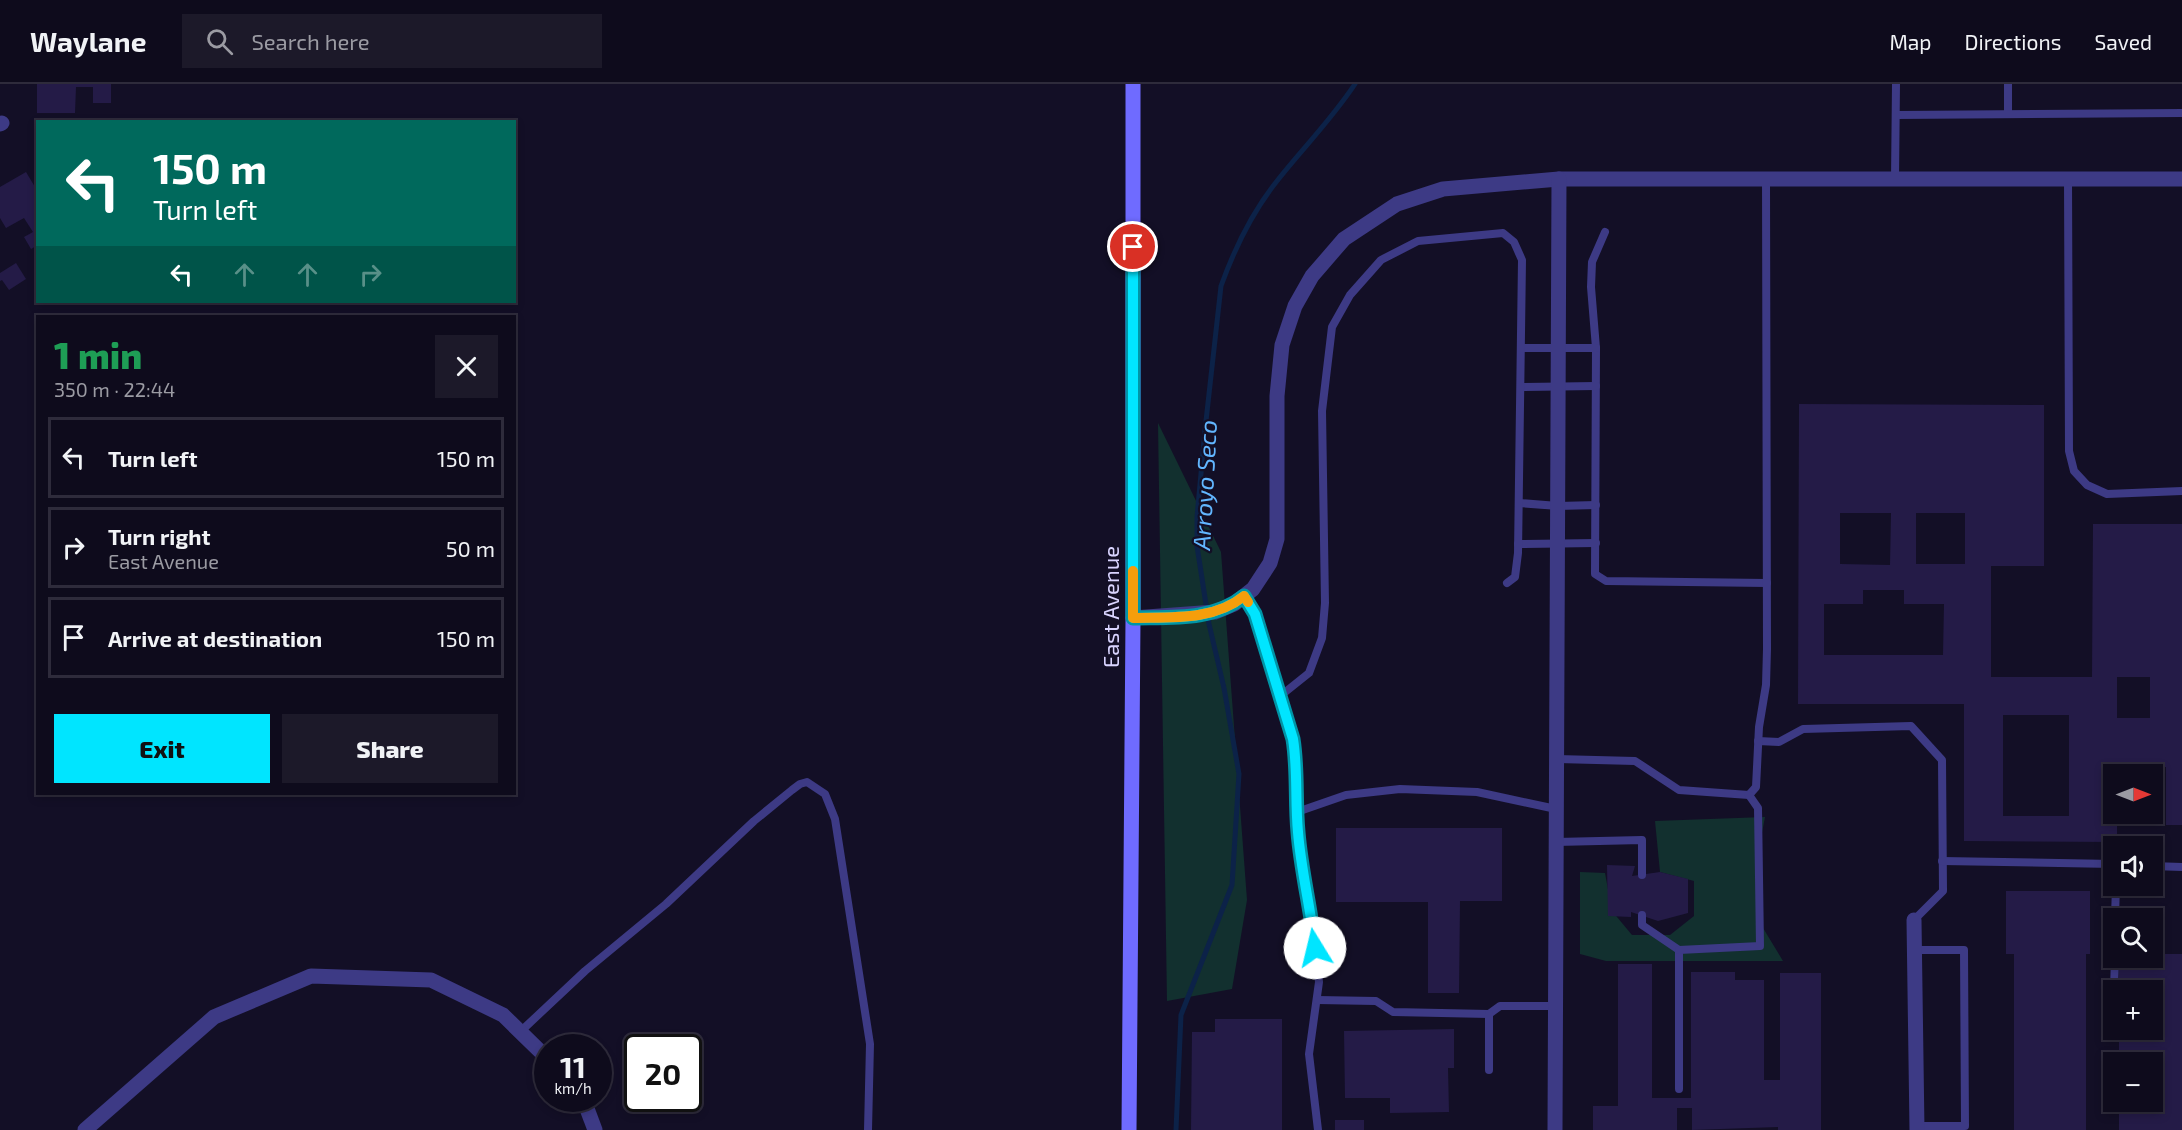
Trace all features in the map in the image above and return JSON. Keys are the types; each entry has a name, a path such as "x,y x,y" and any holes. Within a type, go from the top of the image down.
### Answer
{"street":[{"name":"East Avenue","path":"1129,1130 1133,618 1133,84"},
{"path":"1133,618 1215,612 1234,604 1253,588 1270,563 1277,539 1277,396 1282,345 1294,306 1312,276 1344,239 1397,204 1443,189 1559,179 2182,179"},
{"path":"1555,1130 1559,179"},
{"path":"1914,920 1916,1128"},
{"path":"85,1130 214,1017 311,976 431,980 503,1015 534,1046"},
{"path":"589,1112 596,1130"}],"lane":[{"path":"1895,179 1896,84"},
{"path":"2008,84 2008,114"},
{"path":"1896,115 2182,112"},
{"path":"1749,795 1756,787 1759,727 1766,685 1766,179"},
{"path":"2068,179 2069,451 2074,471 2087,485 2107,494 2182,491"},
{"path":"1605,232 1592,262 1591,287 1596,348 1595,574 1606,581 1767,583"},
{"path":"1279,697 1309,673 1322,638 1325,603 1322,411 1332,327 1350,295 1382,260 1418,241 1503,233 1514,242 1522,260 1518,544 1515,577 1507,583"},
{"path":"1521,348 1596,348"},
{"path":"1521,387 1596,386"},
{"path":"1519,503 1558,506 1596,505"},
{"path":"1518,544 1596,543"},
{"path":"1244,596 1255,614 1293,739 1296,759 1297,812 1303,879 1313,931 1319,982 1309,1054 1318,1130"},
{"path":"1758,741 1779,742 1803,729 1911,726 1942,760 1943,891 1914,920"},
{"path":"1557,759 1635,760 1679,790 1749,795"},
{"path":"520,1032 585,971 666,904 754,821 800,784 807,782 825,794 835,819 870,1044 868,1130"},
{"path":"1297,812 1346,795 1400,789 1477,792 1556,809"},
{"path":"1642,915 1642,926 1678,950 1760,946 1758,808 1749,795"},
{"path":"1556,842 1642,840 1642,875"},
{"path":"1942,861 2103,864"},
{"path":"2163,866 2182,867"},
{"path":"1678,950 1679,1089"},
{"path":"1915,950 1964,950 1965,1114 1965,1126 1916,1128"},
{"path":"1317,1000 1377,1001 1393,1012 1489,1014 1500,1006 1556,1006"},
{"path":"1489,1014 1489,1070"}],"green space":[{"path":"1158,423 1221,552 1247,900 1232,989 1167,1001"},
{"path":"1765,817 1757,859 1757,918 1783,961 1606,961 1580,954 1580,872 1605,873 1612,911 1632,935 1670,935 1694,916 1694,881 1660,872 1655,821"}],"building":[{"path":"37,84 111,84 111,103 93,103 93,87 76,87 75,113 37,113"},
{"path":"26,172 36,189 36,246 31,249 24,237 33,232 24,218 6,228 0,218 0,187"},
{"path":"16,263 26,279 9,290 2,280 0,281 0,273"},
{"path":"1799,404 2044,405 2044,566 1991,566 1991,677 2092,677 2093,524 2182,524 2182,825 2166,825 2166,767 2163,767 2163,764 2103,764 2103,824 2117,824 2117,836 2103,836 2103,842 1964,841 1964,704 1798,704","holes":["1840,513 1891,513 1890,565 1840,564","1916,513 1965,513 1965,564 1916,564","1863,590 1904,590 1904,604 1944,604 1943,655 1824,655 1824,604 1863,604","2117,677 2150,677 2150,718 2117,718","2003,715 2069,715 2069,816 2003,816"]},
{"path":"1336,828 1502,828 1502,901 1460,901 1459,993 1428,993 1428,902 1336,902"},
{"path":"1607,865 1635,866 1632,876 1660,872 1688,879 1688,913 1658,921 1631,912 1631,917 1608,916"},
{"path":"2006,891 2090,891 2090,954 2086,954 2086,1130 2014,1130 2014,954 2006,954"},
{"path":"2163,954 2182,954 2182,1130 2119,1130 2119,1112 2163,1112 2163,1052 2119,1052 2119,1040 2163,1040 2163,980 2119,980 2119,968 2163,968"},
{"path":"1618,964 1652,964 1652,1098 1691,1098 1691,972 1735,972 1735,980 1764,980 1764,1080 1780,1080 1780,973 1821,973 1821,1130 1778,1130 1778,1127 1692,1130 1692,1108 1677,1108 1677,1130 1593,1130 1593,1106 1618,1106"},
{"path":"1215,1019 1282,1019 1282,1130 1191,1130 1192,1032 1215,1032"},
{"path":"1454,1029 1454,1068 1448,1068 1449,1112 1390,1113 1390,1098 1345,1098 1344,1031"},
{"path":"1335,1120 1364,1120 1364,1130 1335,1130"}],"waterway":[{"name":"Arroyo Seco","path":"1176,1130 1181,1015 1232,885 1239,774 1224,688 1209,624 1197,546 1197,517 1205,430 1221,286 1238,245 1260,205 1355,84"}],"slow traffic":[{"path":"1133,571 1133,618 1215,612 1234,604 1244,596 1248,602"}],"route":[{"path":"1133,247 1133,618 1215,612 1234,604 1244,596 1255,614 1293,739 1303,879 1315,948"}]}
